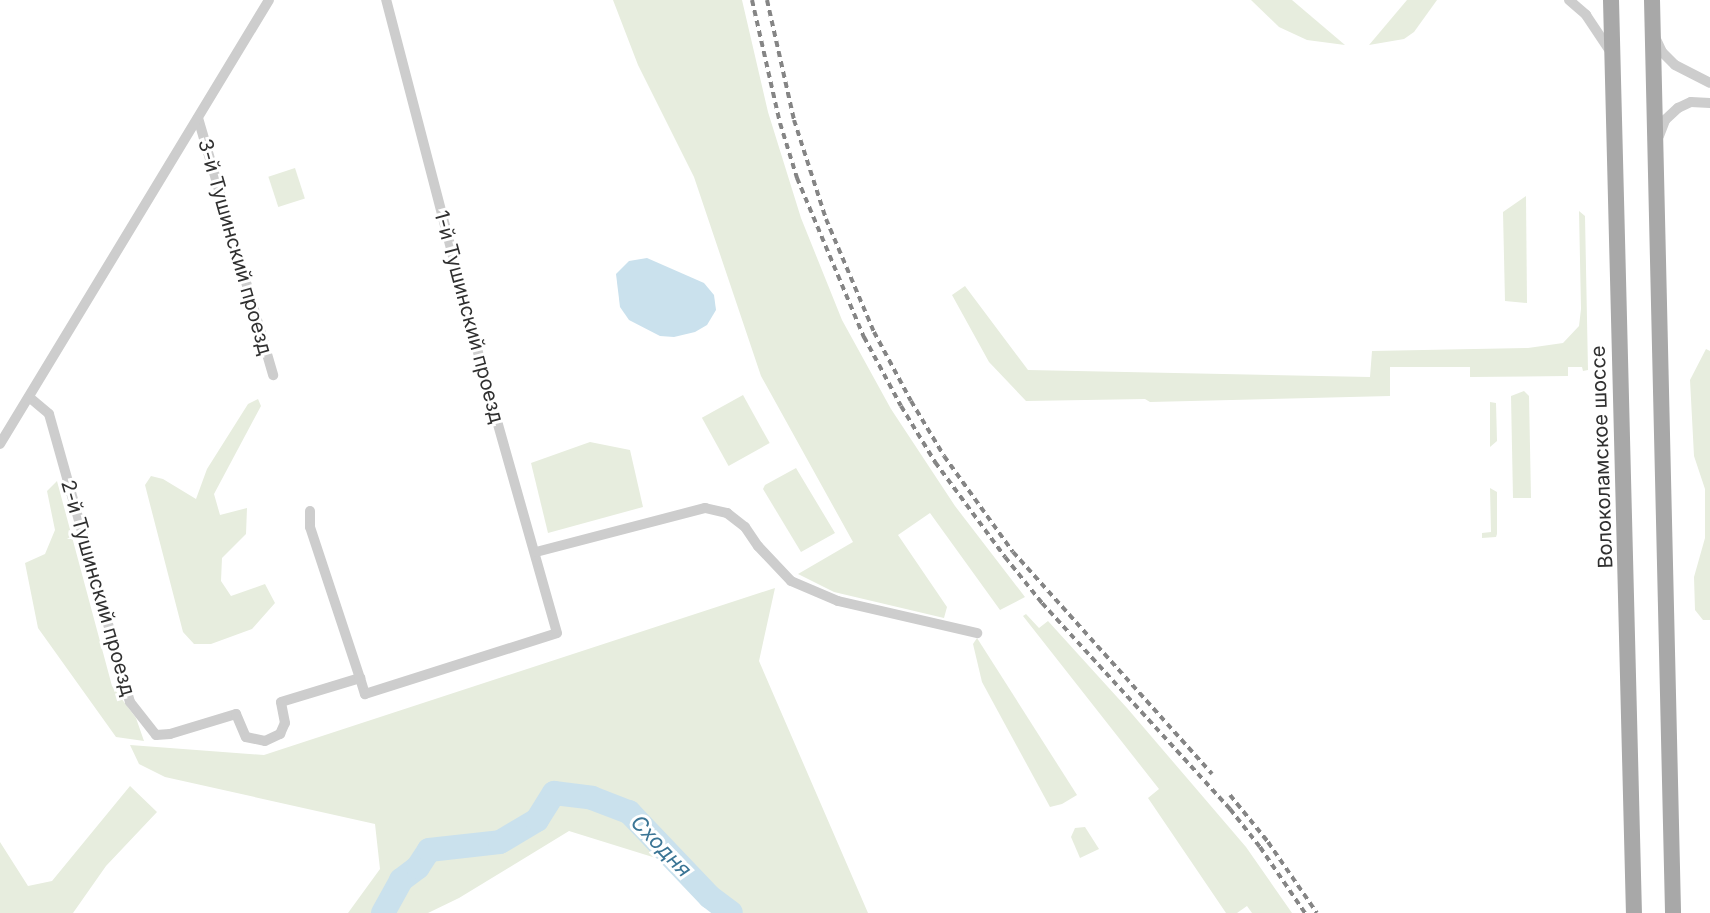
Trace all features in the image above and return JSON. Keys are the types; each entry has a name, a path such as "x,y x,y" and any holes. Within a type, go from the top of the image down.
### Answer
{"main road":[{"name":"Волоколамское шоссе","path":"1611,0 1634,913"},
{"path":"1652,0 1674,913"}],"street":[{"path":"0,444 269,0"},
{"name":"1-й Тушинский проезд","path":"360,678 365,694 557,633 480,360 386,0"},
{"path":"1569,0 1586,15 1613,56"},
{"path":"1652,32 1662,52 1675,65 1710,83"},
{"path":"1656,154 1661,127 1671,113 1691,102 1710,103"},
{"name":"3-й Тушинский проезд","path":"198,118 273,375"},
{"name":"2-й Тушинский проезд","path":"29,397 49,414 130,702 156,735 170,735 236,714 246,737 265,741 280,734 285,723 281,702 360,678"},
{"path":"536,552 705,508 727,513 745,527 758,546 791,581 838,601 977,633"},
{"path":"310,511 310,527 360,678"}],"green space":[{"path":"613,0 742,0 768,112 801,218 842,320 891,409 955,506 1025,597 1000,610 930,513 898,535 947,607 944,618 834,592 798,574 853,542 761,376 694,177 638,65"},
{"path":"1251,0 1292,0 1345,45 1307,40 1279,27"},
{"path":"1407,0 1437,0 1414,32 1404,39 1369,45"},
{"path":"295,168 305,198 278,207 268,177"},
{"path":"1526,196 1527,303 1505,301 1503,212"},
{"path":"1579,211 1585,216 1588,370 1583,371 1582,367 1568,367 1568,376 1470,377 1470,367 1390,367 1390,396 1150,402 1145,399 1026,401 989,362 952,295 965,286 1028,370 1370,377 1372,351 1528,348 1563,343 1579,326 1581,309"},
{"path":"1706,349 1710,351 1710,620 1703,620 1695,610 1694,577 1705,538 1705,489 1694,456 1690,380"},
{"path":"1524,391 1529,396 1531,498 1513,498 1511,396"},
{"path":"743,395 770,443 729,466 702,418"},
{"path":"258,399 261,406 214,494 220,515 247,508 246,534 222,558 221,581 231,596 265,584 275,603 252,629 211,644 194,644 183,632 145,485 151,476 163,479 196,499 207,469 248,404"},
{"path":"1490,402 1496,403 1497,441 1490,447"},
{"path":"590,442 630,450 643,507 548,533 531,463"},
{"path":"796,468 835,533 801,552 763,489 765,485"},
{"path":"57,481 112,686 136,718 144,741 116,737 38,628 25,563 45,554 55,530 47,491"},
{"path":"1490,488 1497,492 1497,534 1496,537 1482,538 1482,533 1491,532"},
{"path":"775,588 759,661 868,913 716,913 688,868 569,831 459,898 428,913 348,913 380,869 375,824 165,777 139,764 130,745 264,755"},
{"path":"1026,614 1039,628 1048,621 1127,708 1246,847 1292,913 1252,913 1247,906 1237,913 1226,913 1148,798 1159,789 1023,616"},
{"path":"977,638 1077,795 1062,804 1050,807 982,682 973,644"},
{"path":"130,786 157,812 106,866 73,913 0,913 0,842 28,886 52,881"},
{"path":"1085,827 1099,849 1080,858 1071,837 1075,828"}],"water":[{"path":"647,258 704,283 714,295 716,310 707,325 695,332 674,337 660,336 629,320 620,307 616,274 629,261"}],"waterway":[{"name":"Сходня","path":"383,913 401,880 418,867 429,850 500,842 537,820 554,793 592,798 629,812 710,897 731,913"}],"railway":[{"path":"752,0 780,123 797,178 864,337 901,406 935,462 1005,557 1042,603 1230,809 1260,847 1305,913"},
{"path":"767,0 794,120 826,219 874,332 911,401 944,456 1013,552 1212,774"},
{"path":"1230,795 1268,842 1317,913"}]}
